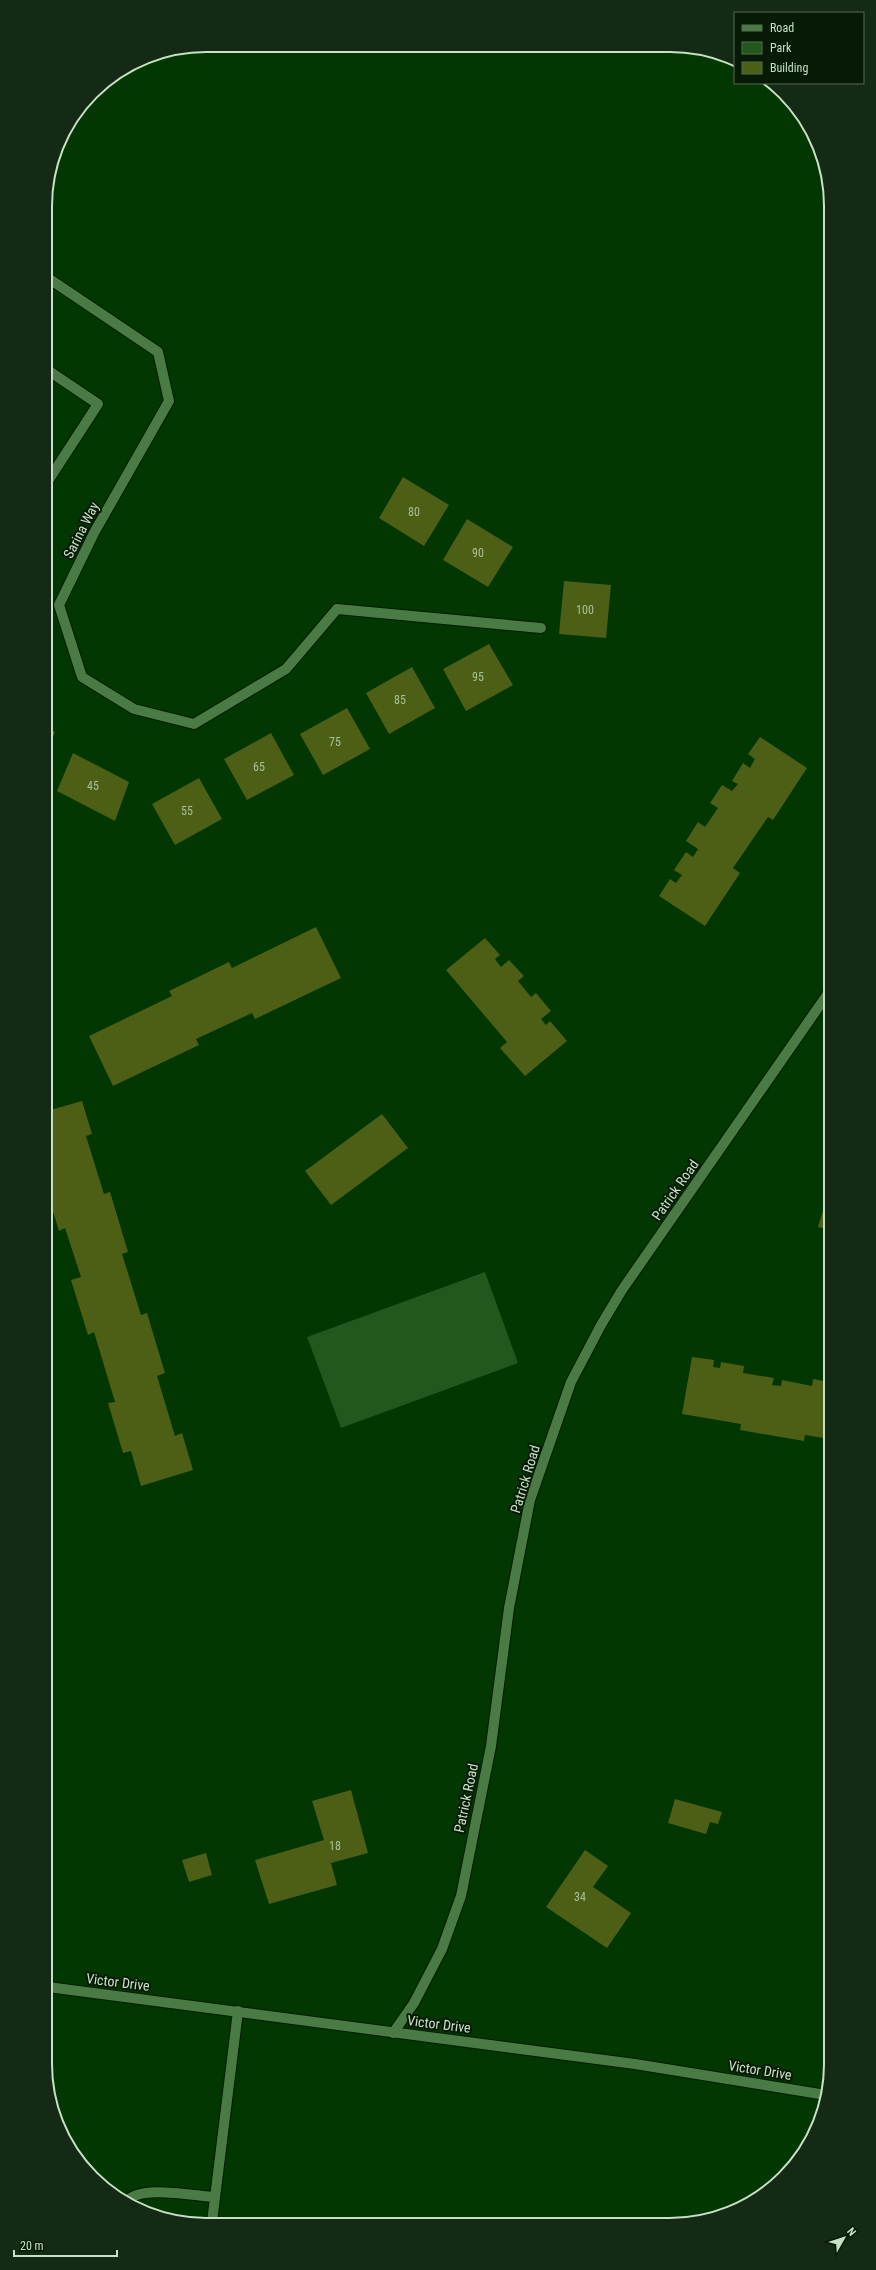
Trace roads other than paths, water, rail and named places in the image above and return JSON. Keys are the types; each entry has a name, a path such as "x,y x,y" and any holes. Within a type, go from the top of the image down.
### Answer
{"street":[{"name":"Sarina Way","path":"52,280 158,352 169,401 94,533 59,605 82,677 134,709 194,724 286,669 337,609 541,628"},
{"path":"52,373 98,404 52,475"},
{"name":"Patrick Road","path":"393,2033 414,2004 442,1949 461,1896 491,1746 509,1608 530,1500 572,1382 601,1325 622,1290 824,999"},
{"name":"Victor Drive","path":"52,1988 635,2064 821,2094"},
{"path":"212,2218 238,2011"},
{"path":"130,2198 143,2192 215,2197"}]}
